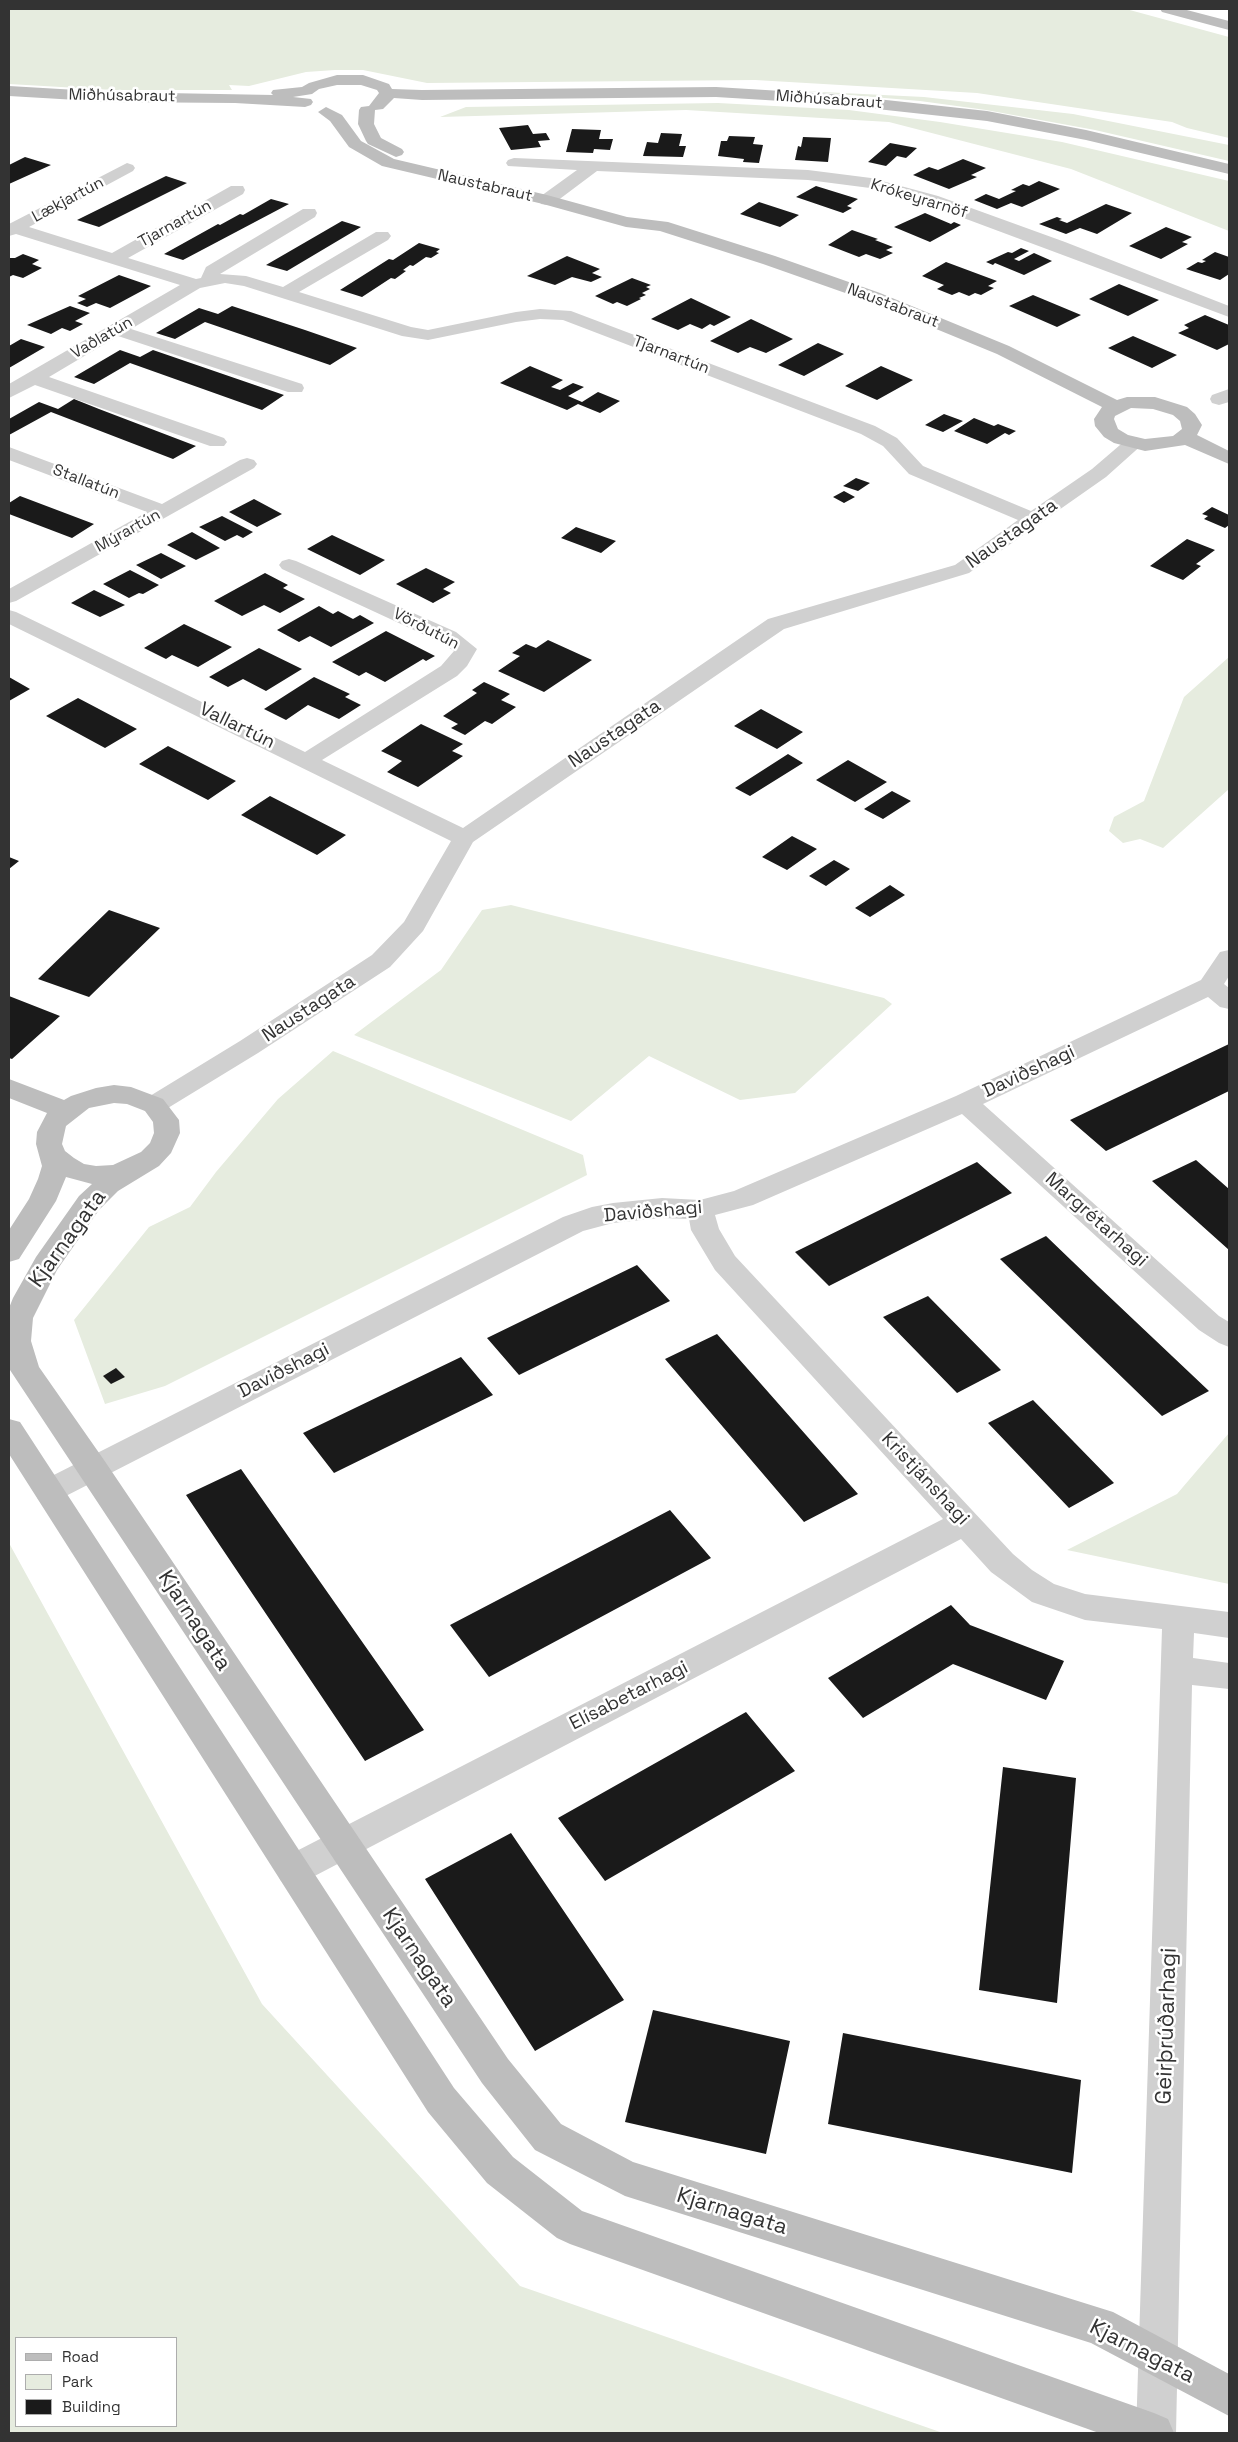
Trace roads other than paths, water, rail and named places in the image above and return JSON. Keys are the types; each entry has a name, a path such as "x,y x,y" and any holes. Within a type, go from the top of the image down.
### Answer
{"street":[{"path":"1167,9 1229,26"},
{"path":"367,110 347,113 326,112 306,97 324,82 350,79 375,83 385,97"},
{"name":"Miðhúsabraut","path":"9,91 111,97 306,97"},
{"name":"Miðhúsabraut","path":"367,110 385,97 422,95 716,92 831,99 987,116 1086,136 1229,169"},
{"name":"Naustabraut","path":"367,110 366,124 374,141 389,150 553,196 626,222 662,226 874,297 1003,350 1116,407"},
{"name":"Naustabraut","path":"326,112 336,118 355,144 388,163 553,196"},
{"name":"Krókeyrarnöf","path":"514,163 808,175 871,183 932,200 1229,312"},
{"path":"553,196 592,167"},
{"name":"Lækjartún","path":"12,230 127,168"},
{"name":"Tjarnartún","path":"113,259 237,190"},
{"path":"202,281 212,271 309,214"},
{"name":"Tjarnartún","path":"12,230 113,259 202,281 226,278 246,280 408,332 428,335 516,317 540,314 565,315 868,430 890,442 916,470 1033,519"},
{"path":"285,293 382,236"},
{"name":"Vaðlatún","path":"9,392 202,281"},
{"path":"116,330 295,388"},
{"path":"34,378 217,442"},
{"path":"1141,402 1155,403 1180,411 1188,418 1192,424 1185,438 1157,445 1134,443 1121,439 1105,426 1104,419 1108,412 1116,407 1141,402"},
{"path":"1185,438 1229,458"},
{"name":"Naustagata","path":"154,1105 250,1047 381,961 414,926 464,838 776,624 962,569 1099,473 1134,443"},
{"name":"Stallatún","path":"9,453 163,511"},
{"name":"Mýrartún","path":"9,597 247,464"},
{"name":"Vörðutún","path":"289,564 448,637 466,649 459,661 449,671 307,760"},
{"name":"Vallartún","path":"9,616 464,838"},
{"name":"Daviðshagi","path":"49,1491 573,1224 592,1217 637,1210 662,1208 700,1210 743,1198 1220,993 1229,958"},
{"path":"9,1088 66,1110"},
{"path":"114,1094 131,1096 154,1105 166,1120 167,1133 162,1147 150,1159 133,1168 114,1174 96,1175 78,1172 64,1165 54,1156 49,1144 50,1132 56,1121 66,1110 96,1096 114,1094"},
{"name":"Margrétarhagi","path":"965,1102 1209,1322 1229,1336"},
{"name":"Kjarnagata","path":"9,1252 42,1202 52,1179 55,1166 54,1156"},
{"name":"Kjarnagata","path":"133,1168 108,1184 89,1203 46,1264 27,1298 19,1318 17,1341 24,1370 93,1468 495,2071 548,2137 625,2178 1099,2326 1229,2396"},
{"name":"Kristjánshagi","path":"700,1210 705,1230 725,1263 1002,1563 1021,1579 1043,1593 1085,1607 1229,1625"},
{"path":"9,1430 441,2100 500,2170 570,2225 1155,2433"},
{"name":"Elísabetarhagi","path":"293,1870 965,1522"},
{"name":"Geirþrúðarhagi","path":"1155,2433 1178,1619"},
{"path":"1176,1669 1229,1676"}]}
